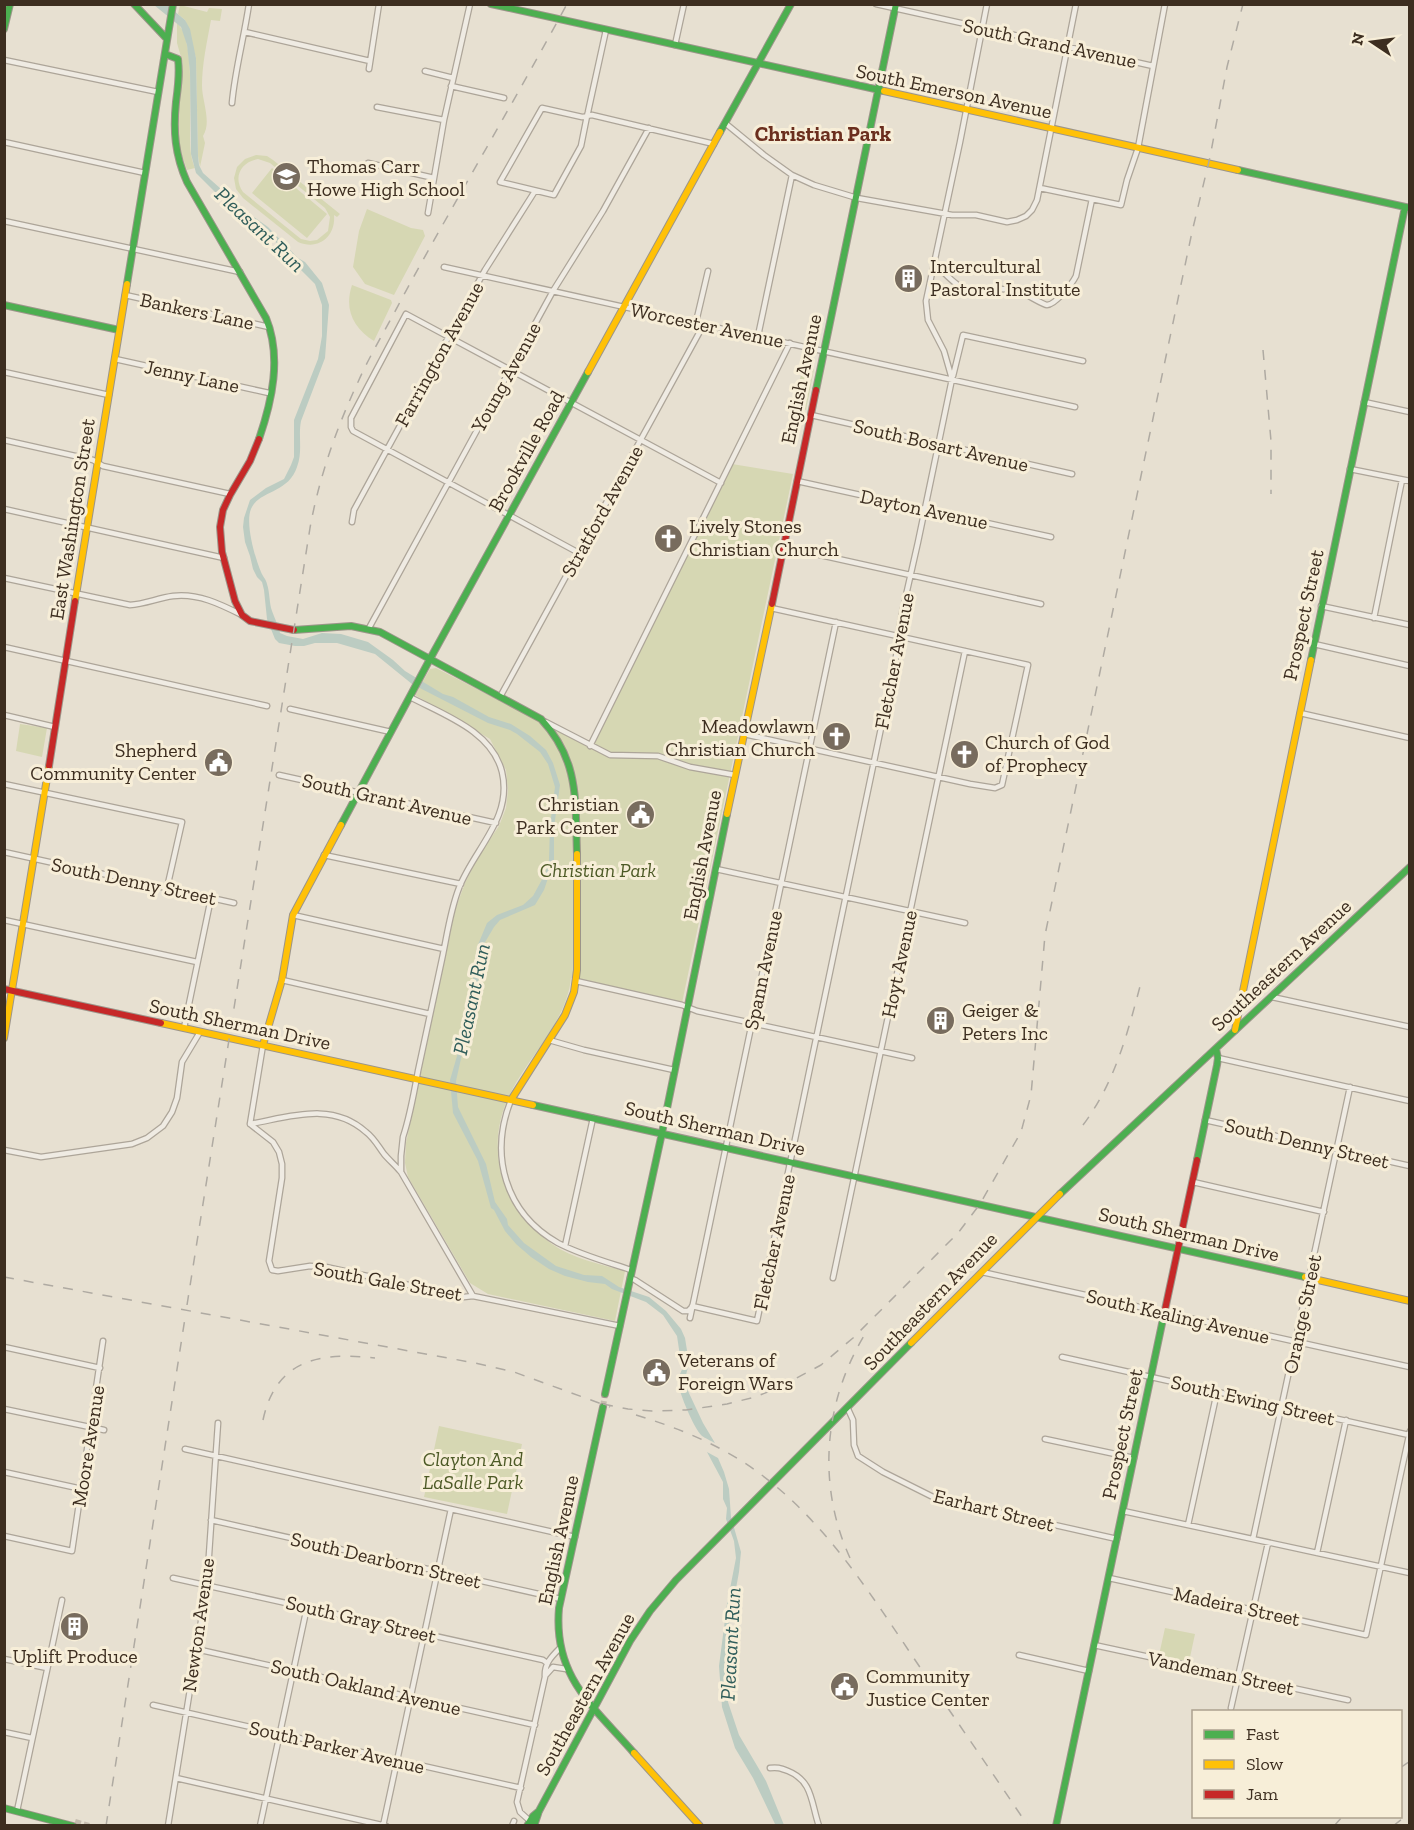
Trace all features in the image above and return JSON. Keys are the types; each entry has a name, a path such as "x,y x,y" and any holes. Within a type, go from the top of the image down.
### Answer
{"main road":[{"path":"4,29 10,4"},
{"path":"134,4 167,39"},
{"name":"East Washington Street","path":"4,1038 173,4"},
{"name":"South Emerson Avenue","path":"491,4 1407,207"},
{"name":"Brookville Road","path":"262,1045 282,980 293,915 430,659 791,4"},
{"name":"English Avenue","path":"605,1394 662,1133 896,7"},
{"path":"165,54 176,57 180,71 174,131 178,163 270,327 274,358 264,425 258,444 230,494 220,521 219,538 234,600 242,615 250,621 286,628 307,630 344,625 369,628 382,633 541,719 553,732 571,769 578,873 576,981 567,1009 511,1100"},
{"name":"Prospect Street","path":"1235,1030 1321,606 1407,207"},
{"path":"4,304 119,330"},
{"name":"Southeastern Avenue","path":"530,1824 630,1641 650,1611 676,1580 1036,1217 1410,867"},
{"name":"South Sherman Drive","path":"4,989 662,1133 1410,1301"},
{"name":"Prospect Street","path":"1056,1826 1179,1248 1218,1058 1216,1049"},
{"name":"English Avenue","path":"603,1407 561,1599 558,1621 560,1648 566,1669 578,1688 700,1826"},
{"path":"4,1808 74,1824"}],"street":[{"path":"232,103 235,74 240,60 249,4"},
{"path":"369,69 379,4"},
{"path":"428,213 444,120 470,4"},
{"path":"675,45 684,4"},
{"name":"South Grand Avenue","path":"876,4 1153,66"},
{"name":"Fletcher Avenue","path":"692,1306 757,1321 952,379 945,353 930,326 926,312 926,298 967,110 987,4"},
{"path":"725,123 764,156 792,175 814,185 857,198 944,214 976,216 1007,222 1017,220 1034,208 1040,188 1076,4"},
{"path":"1040,188 1121,205 1138,148 1165,4"},
{"path":"606,30 587,116 581,146 554,195 500,183 542,108 582,117 587,116 592,115 714,144"},
{"path":"245,32 370,61"},
{"path":"4,60 158,92"},
{"path":"425,71 453,78"},
{"path":"451,86 504,98"},
{"path":"377,107 444,120"},
{"name":"Young Avenue","path":"369,628 553,291 603,211 650,128"},
{"path":"4,142 145,173"},
{"path":"368,163 434,178"},
{"path":"758,336 792,175"},
{"name":"Farrington Avenue","path":"352,522 354,510 482,275 535,191"},
{"path":"934,263 954,282 965,288 1014,290 1047,305 1058,299 1076,276 1092,199"},
{"path":"4,221 240,272"},
{"name":"Worcester Avenue","path":"444,267 1075,407"},
{"path":"696,322 708,271"},
{"name":"Bankers Lane","path":"125,296 270,327"},
{"path":"579,553 353,431 351,418 406,314 721,483"},
{"name":"Stratford Avenue","path":"500,698 704,324"},
{"path":"952,379 963,335 1083,361"},
{"path":"590,746 790,343"},
{"name":"Jenny Lane","path":"115,359 269,393"},
{"path":"4,372 109,395"},
{"path":"1364,402 1410,412"},
{"name":"South Bosart Avenue","path":"811,415 1072,474"},
{"path":"4,440 93,460 103,466 230,494"},
{"path":"1350,469 1410,481"},
{"path":"1374,618 1402,480"},
{"name":"Dayton Avenue","path":"797,481 1051,537"},
{"path":"4,509 224,558"},
{"path":"784,547 1041,604"},
{"path":"4,578 130,605 173,596 194,597 213,602 242,615"},
{"path":"1321,606 1410,625"},
{"path":"744,734 982,787 1000,788 1010,753 1028,665 771,608"},
{"name":"Spann Avenue","path":"690,1318 836,622"},
{"path":"1314,644 1410,666"},
{"path":"4,647 267,706"},
{"name":"Hoyt Avenue","path":"833,1278 965,651"},
{"path":"401,1172 402,1143 453,905 471,862 496,824 503,802 504,786 501,769 494,752 485,741 475,733 410,697"},
{"path":"290,709 391,732"},
{"path":"1300,714 1410,738"},
{"path":"4,715 55,727"},
{"path":"541,719 613,756 653,756 690,767 735,775"},
{"name":"South Grant Avenue","path":"279,775 496,824"},
{"path":"4,784 182,822 167,888"},
{"name":"South Denny Street","path":"4,852 234,903"},
{"path":"324,855 461,884"},
{"path":"716,869 965,923"},
{"path":"184,1028 211,898"},
{"path":"293,915 444,949"},
{"path":"4,920 197,962"},
{"path":"282,980 430,1014"},
{"path":"576,981 912,1058"},
{"path":"1272,996 1410,1027"},
{"path":"4,1150 41,1157 132,1144 147,1138 159,1130 172,1112 177,1096 181,1065 200,1032"},
{"path":"549,1040 674,1070"},
{"path":"262,1045 250,1124 311,1112 327,1113 354,1123 366,1132 401,1172 473,1296"},
{"path":"1218,1058 1410,1101"},
{"name":"Orange Street","path":"1253,1539 1350,1087"},
{"path":"511,1100 500,1140 501,1160 506,1182 516,1202 526,1216 546,1235 565,1246 632,1270"},
{"path":"565,1246 593,1118"},
{"name":"South Denny Street","path":"1205,1120 1410,1166"},
{"name":"South Gale Street","path":"250,1124 273,1142 282,1164 282,1178 269,1261 274,1271 302,1267 326,1267 464,1297 473,1296 620,1326"},
{"path":"1192,1182 1324,1212"},
{"name":"South Kealing Avenue","path":"982,1272 1410,1367"},
{"path":"629,1280 635,1280 685,1312 692,1306"},
{"name":"Moore Avenue","path":"4,1536 72,1551 103,1341"},
{"path":"4,1347 100,1368"},
{"name":"South Ewing Street","path":"1062,1357 1409,1433"},
{"path":"1188,1526 1217,1392"},
{"name":"Earhart Street","path":"848,1408 854,1420 854,1445 858,1456 935,1498 1117,1539"},
{"path":"4,1409 104,1430"},
{"path":"1317,1553 1346,1420"},
{"name":"Newton Avenue","path":"168,1826 207,1584 218,1423"},
{"path":"1381,1567 1409,1433"},
{"path":"1045,1439 1134,1458"},
{"path":"185,1449 575,1537"},
{"path":"4,1472 82,1489"},
{"path":"176,1778 384,1825 451,1509"},
{"path":"1123,1511 1410,1573"},
{"name":"South Dearborn Street","path":"211,1520 561,1599"},
{"path":"1231,1708 1268,1543"},
{"name":"Madeira Street","path":"1109,1578 1366,1635 1381,1567"},
{"name":"South Gray Street","path":"173,1578 547,1662"},
{"path":"16,1811 62,1600"},
{"path":"260,1826 307,1607"},
{"name":"Vandeman Street","path":"1094,1645 1348,1700"},
{"path":"530,1824 518,1809 517,1802 547,1662 560,1648"},
{"name":"South Oakland Avenue","path":"196,1649 535,1725"},
{"path":"1019,1655 1089,1671"},
{"path":"4,1659 47,1668"},
{"path":"545,1676 553,1667 566,1669"},
{"name":"South Parker Avenue","path":"153,1706 520,1788"},
{"path":"4,1732 32,1738"},
{"path":"770,1768 778,1767 795,1773 802,1779 809,1789 819,1826"}],"green space":[{"path":"180,5 207,12 209,8 222,9 220,21 211,20 204,61 202,92 207,124 203,136 205,143 200,167 196,58 185,20 178,14"},
{"path":"177,23 183,33 190,65 190,141 195,168 187,170 178,144 177,129 183,64 177,43"},
{"path":"256,155 267,156 340,214 337,217 334,215 332,229 325,240 313,245 298,242 243,198 236,189 234,178 237,167 245,159","holes":["258,159 270,163 325,208 330,217 328,231 317,240 301,239 243,192 239,181 243,167"]},
{"path":"272,168 327,214 307,238 252,193"},
{"path":"367,209 411,228 423,230 425,236 394,295 365,284 353,267 359,231"},
{"path":"352,285 391,300 392,303 374,341 361,330 352,317 349,302"},
{"path":"803,366 814,369 806,410 798,408 799,403 796,396"},
{"name":"Christian Park","path":"732,464 793,474 682,1003 571,978 563,1008 556,1022 512,1090 503,1111 498,1133 498,1154 509,1194 520,1213 534,1229 569,1254 625,1271 615,1321 488,1294 470,1283 408,1177 405,1163 406,1143 455,910 478,857 499,826 506,808 508,790 506,770 490,739 415,695 430,669 436,668 592,748"},
{"path":"20,724 47,728 42,757 16,751"},
{"name":"Clayton And LaSalle Park","path":"439,1426 522,1444 507,1514 424,1497"},
{"path":"1165,1628 1195,1634 1189,1662 1159,1655"}],"water":[{"name":"Pleasant Run","path":"154,5 167,5 185,20 190,29 196,58 198,156 203,173 247,212 268,227 298,258 305,262 322,283 329,305 325,358 301,421 300,455 297,467 287,482 255,503 249,515 254,550 267,582 271,608 280,633 303,639 322,633 341,634 368,642 405,671 443,694 489,717 511,724 530,736 546,750 560,785 554,827 554,860 544,890 535,905 500,920 484,944 481,969 456,1081 458,1107 486,1164 495,1202 507,1219 508,1225 524,1243 556,1266 584,1275 602,1276 619,1287 649,1297 666,1311 681,1329 685,1338 689,1363 685,1379 688,1391 715,1443 702,1436 684,1402 678,1383 679,1375 685,1364 680,1356 677,1336 663,1315 646,1302 605,1284 565,1276 549,1269 516,1244 491,1208 478,1161 453,1113 450,1080 476,964 477,947 487,923 497,915 523,905 533,896 545,874 549,860 555,787 548,764 540,752 517,734 488,723 412,684 375,654 337,643 295,646 279,643 275,639 267,619 262,582 253,569 245,542 244,518 250,500 266,488 284,479 294,457 294,420 318,359 322,336 322,305 315,284 295,264 291,256 267,234 236,217 196,173 191,154 190,72 187,45 181,27"},
{"name":"Pleasant Run","path":"707,1452 718,1458 724,1472 729,1489 731,1517 741,1552 735,1594 731,1599 726,1670 728,1702 739,1735 766,1781 784,1825 775,1824 753,1778 735,1748 722,1707 719,1666 736,1558 734,1541 726,1519 727,1508 723,1499 723,1482"}],"tunnel":[{"path":"603,1407 605,1394"},
{"path":"75,1822 89,1826"}],"railway":[{"path":"187,1305 310,528 323,472 342,418 368,362 567,4"},
{"path":"603,1404 652,1411 686,1410 727,1404 778,1388 821,1365 853,1338 958,1233 980,1204 1021,1132 1031,1095 1045,935 1192,232 1210,157 1227,67 1243,4"},
{"path":"1263,350 1271,441 1271,494"},
{"path":"1083,1125 1104,1091 1120,1055 1142,979"},
{"path":"4,1277 475,1363 514,1372 610,1407"},
{"path":"106,1826 185,1318"},
{"path":"850,1558 839,1530 832,1501 829,1472 830,1442 841,1385 867,1331"},
{"path":"263,1420 269,1400 278,1384 290,1372 303,1364 336,1357 375,1358"},
{"path":"636,1415 690,1434 740,1460 767,1479 815,1524 857,1575 1028,1826"},
{"path":"1402,1767 1410,1761"},
{"path":"1393,1826 1410,1813"},
{"path":"1334,1826 1341,1818"}],"traffic: fast":[{"path":"4,29 10,4"},
{"path":"134,4 167,39"},
{"path":"127,284 173,4"},
{"path":"491,4 884,91"},
{"path":"720,132 791,4"},
{"path":"816,390 896,4"},
{"path":"165,54 178,59 175,133 177,152 183,172 266,318 271,333 273,379 268,410 259,439"},
{"path":"1238,170 1410,208"},
{"path":"1311,660 1405,207"},
{"path":"4,305 119,330"},
{"path":"341,825 588,372"},
{"path":"294,630 351,626 380,632 541,719 563,750 569,766 575,799 577,854"},
{"path":"605,1394 662,1133 727,814"},
{"path":"1060,1194 1410,867"},
{"path":"1197,1160 1217,1065 1216,1049"},
{"path":"533,1105 1305,1277"},
{"path":"1056,1826 1163,1319"},
{"path":"534,1826 539,1811 630,1641 650,1611 676,1580 911,1343"},
{"path":"603,1407 559,1608 559,1632 562,1653 579,1689 634,1753"},
{"path":"4,1808 73,1826"},
{"path":"527,1826 539,1811"}],"traffic: slow":[{"path":"884,91 1238,170"},
{"path":"588,372 720,132"},
{"path":"75,601 127,284"},
{"path":"727,814 772,604"},
{"path":"1235,1030 1311,660"},
{"path":"4,1038 49,766"},
{"path":"263,1045 282,980 293,915 341,825"},
{"path":"511,1100 565,1015 574,992 577,970 577,854"},
{"path":"161,1023 533,1105"},
{"path":"911,1343 1060,1194"},
{"path":"1305,1277 1410,1301"},
{"path":"634,1753 700,1826"}],"traffic: jam":[{"path":"772,604 816,390"},
{"path":"259,439 250,461 223,510 220,527 222,552 235,601 242,615 250,621 294,630"},
{"path":"49,766 75,601"},
{"path":"4,989 161,1023"},
{"path":"1163,1319 1197,1160"}],"place":[{"name":"Thomas Carr Howe High School","path":"286,177"},
{"name":"Intercultural Pastoral Institute","path":"909,278"},
{"name":"Lively Stones Christian Church","path":"668,538"},
{"name":"Meadowlawn Christian Church","path":"836,737"},
{"name":"Church of God of Prophecy","path":"964,754"},
{"name":"Shepherd Community Center","path":"218,762"},
{"name":"Christian Park Center","path":"640,815"},
{"name":"Geiger & Peters Inc","path":"941,1021"},
{"name":"Veterans of Foreign Wars","path":"657,1372"},
{"name":"Uplift Produce","path":"75,1626"},
{"name":"Community Justice Center","path":"845,1687"}],"district":[{"name":"Christian Park","path":"823,133"}]}
